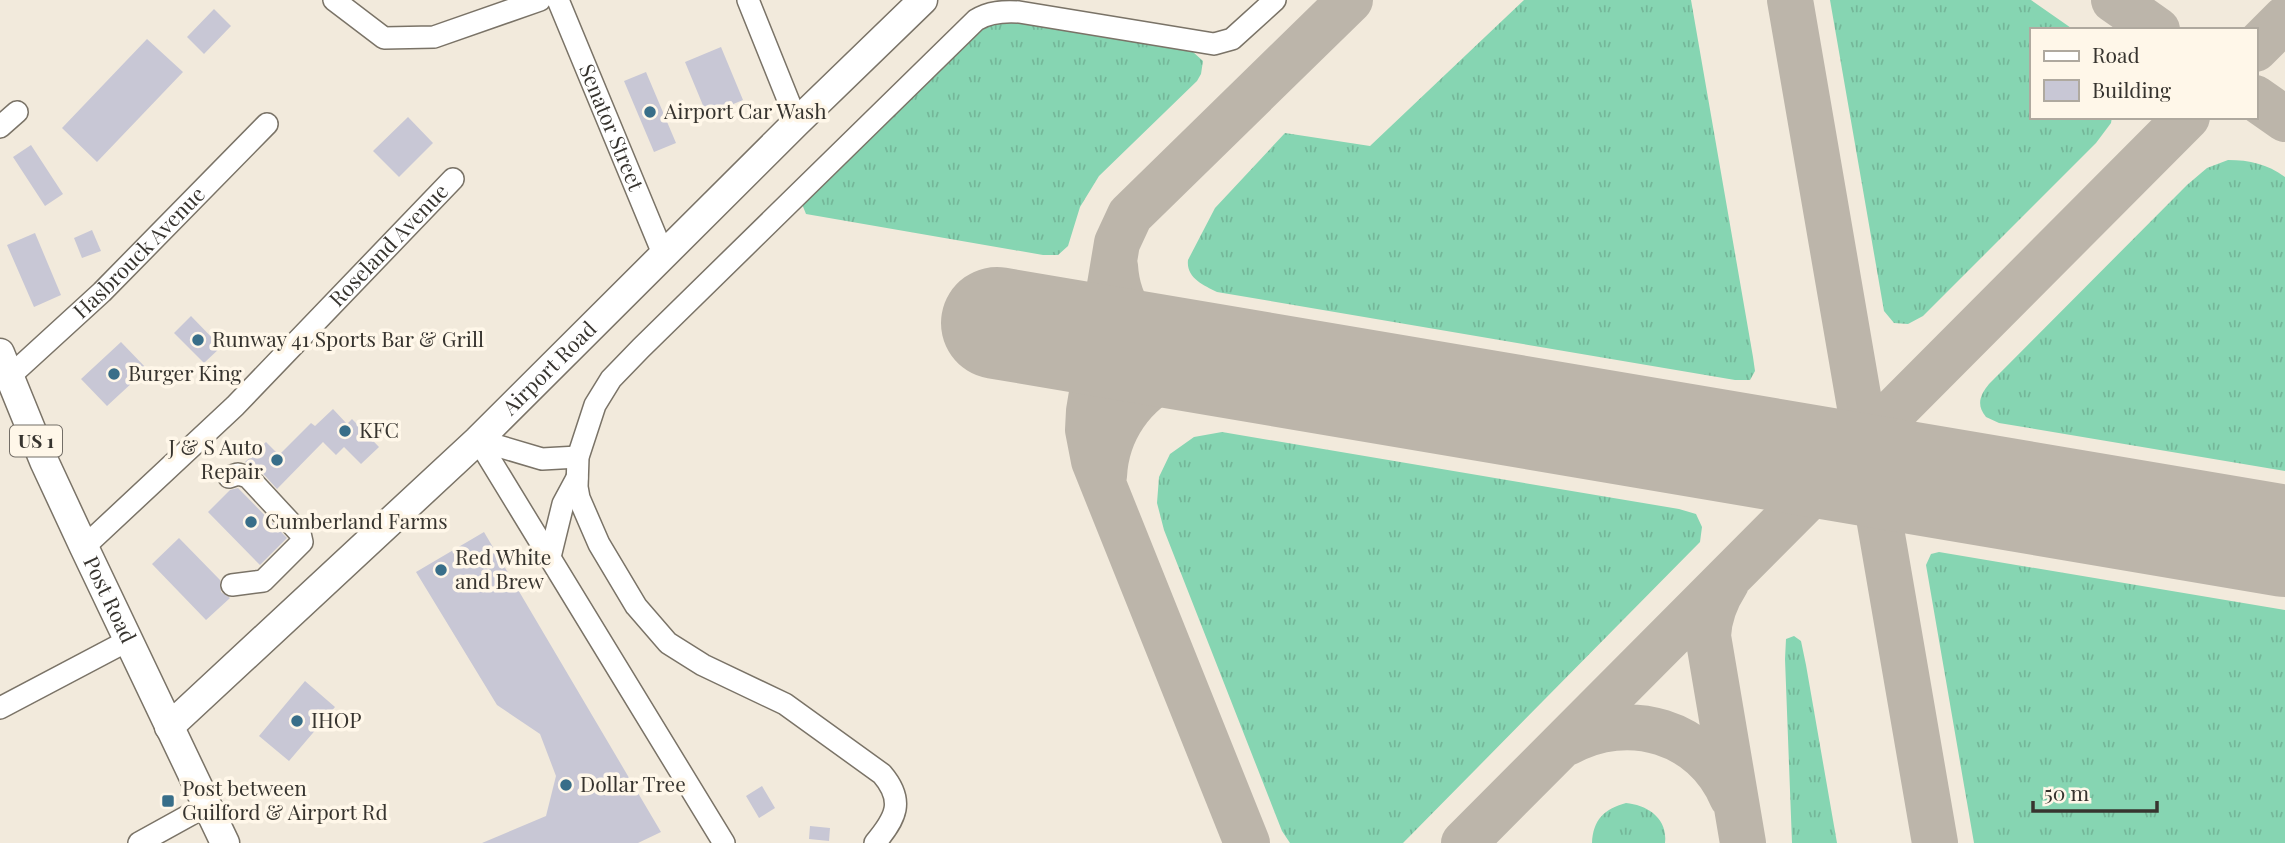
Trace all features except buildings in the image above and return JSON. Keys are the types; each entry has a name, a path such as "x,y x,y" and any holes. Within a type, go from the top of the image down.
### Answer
{"main road":[{"name":"Airport Road","path":"169,727 478,440 923,0"},
{"name":"Post Road","path":"4,365 84,547 225,843"}],"street":[{"path":"334,0 384,38 434,37 540,0"},
{"name":"Senator Street","path":"558,0 664,256"},
{"path":"748,0 797,122"},
{"path":"550,557 563,504 577,468 595,405 611,379 976,20 989,13 1019,12 1214,44 1232,39 1275,0"},
{"path":"0,127 17,112"},
{"name":"Hasbrouck Avenue","path":"4,365 102,292 267,124"},
{"name":"Roseland Avenue","path":"84,547 235,406 453,179"},
{"path":"478,440 577,468"},
{"path":"478,440 724,843"},
{"path":"577,468 579,498 589,526 630,597 654,629 677,650 801,715 873,766 893,788 894,816 875,843"},
{"path":"229,477 238,474 248,477 300,533 302,542 263,581 232,585"},
{"path":"0,708 129,640"},
{"path":"139,843 206,806"}],"green space":[{"path":"1524,0 1691,0 1753,357 1755,371 1750,380 1735,380 1217,292 1196,280 1190,272 1188,260 1215,208 1285,133 1370,146"},
{"path":"1830,0 2031,0 2071,28 2030,28 2030,119 2112,119 2111,123 2096,143 1923,316 1908,324 1894,323 1884,311"},
{"path":"999,21 1019,22 1193,52 1203,61 1201,74 1197,81 1099,176 1080,207 1068,246 1058,255 1043,255 806,214 802,204 984,27"},
{"path":"2228,160 2258,164 2285,177 2285,471 1999,423 1986,417 1980,400 1989,384 2187,185 2207,168"},
{"path":"1222,432 1679,509 1696,514 1702,527 1700,542 1403,843 1290,843 1282,831 1164,530 1157,503 1159,477 1170,454 1194,437"},
{"path":"1939,552 2285,610 2285,843 1974,843 1926,565 1931,554"},
{"path":"1794,636 1801,641 1806,665 1837,843 1792,843 1785,659 1786,639"},
{"path":"1626,803 1648,810 1660,820 1665,843 1592,843 1597,822 1601,817"}],"taxiway":[{"path":"1247,843 1094,461 1088,430 1089,411 1117,243 1130,215 1350,0"},
{"path":"1790,0 1935,843"},
{"path":"2114,0 2154,28"},
{"path":"2257,47 2285,19"},
{"path":"2257,99 2285,119"},
{"path":"1464,843 2185,119"},
{"path":"1115,266 1121,297 1135,321 1156,339 1183,355"},
{"path":"1104,476 1106,459 1116,428 1124,414 1146,390 1175,373 1217,361"},
{"path":"1726,583 1713,608 1708,636 1743,843"},
{"path":"1567,743 1590,733 1615,728 1662,732 1684,742 1703,756 1719,774 1732,797"}],"runway":[{"path":"997,323 2285,541"}],"place":[{"name":"Airport Car Wash","path":"650,112"},
{"name":"Runway 41 Sports Bar & Grill","path":"198,340"},
{"name":"Burger King","path":"114,374"},
{"name":"KFC","path":"345,431"},
{"name":"J & S Auto Repair","path":"277,460"},
{"name":"Cumberland Farms","path":"251,522"},
{"name":"Red White and Brew","path":"441,570"},
{"name":"IHOP","path":"297,721"},
{"name":"Dollar Tree","path":"566,785"},
{"name":"Post between Guilford & Airport Rd","path":"168,801"}]}
